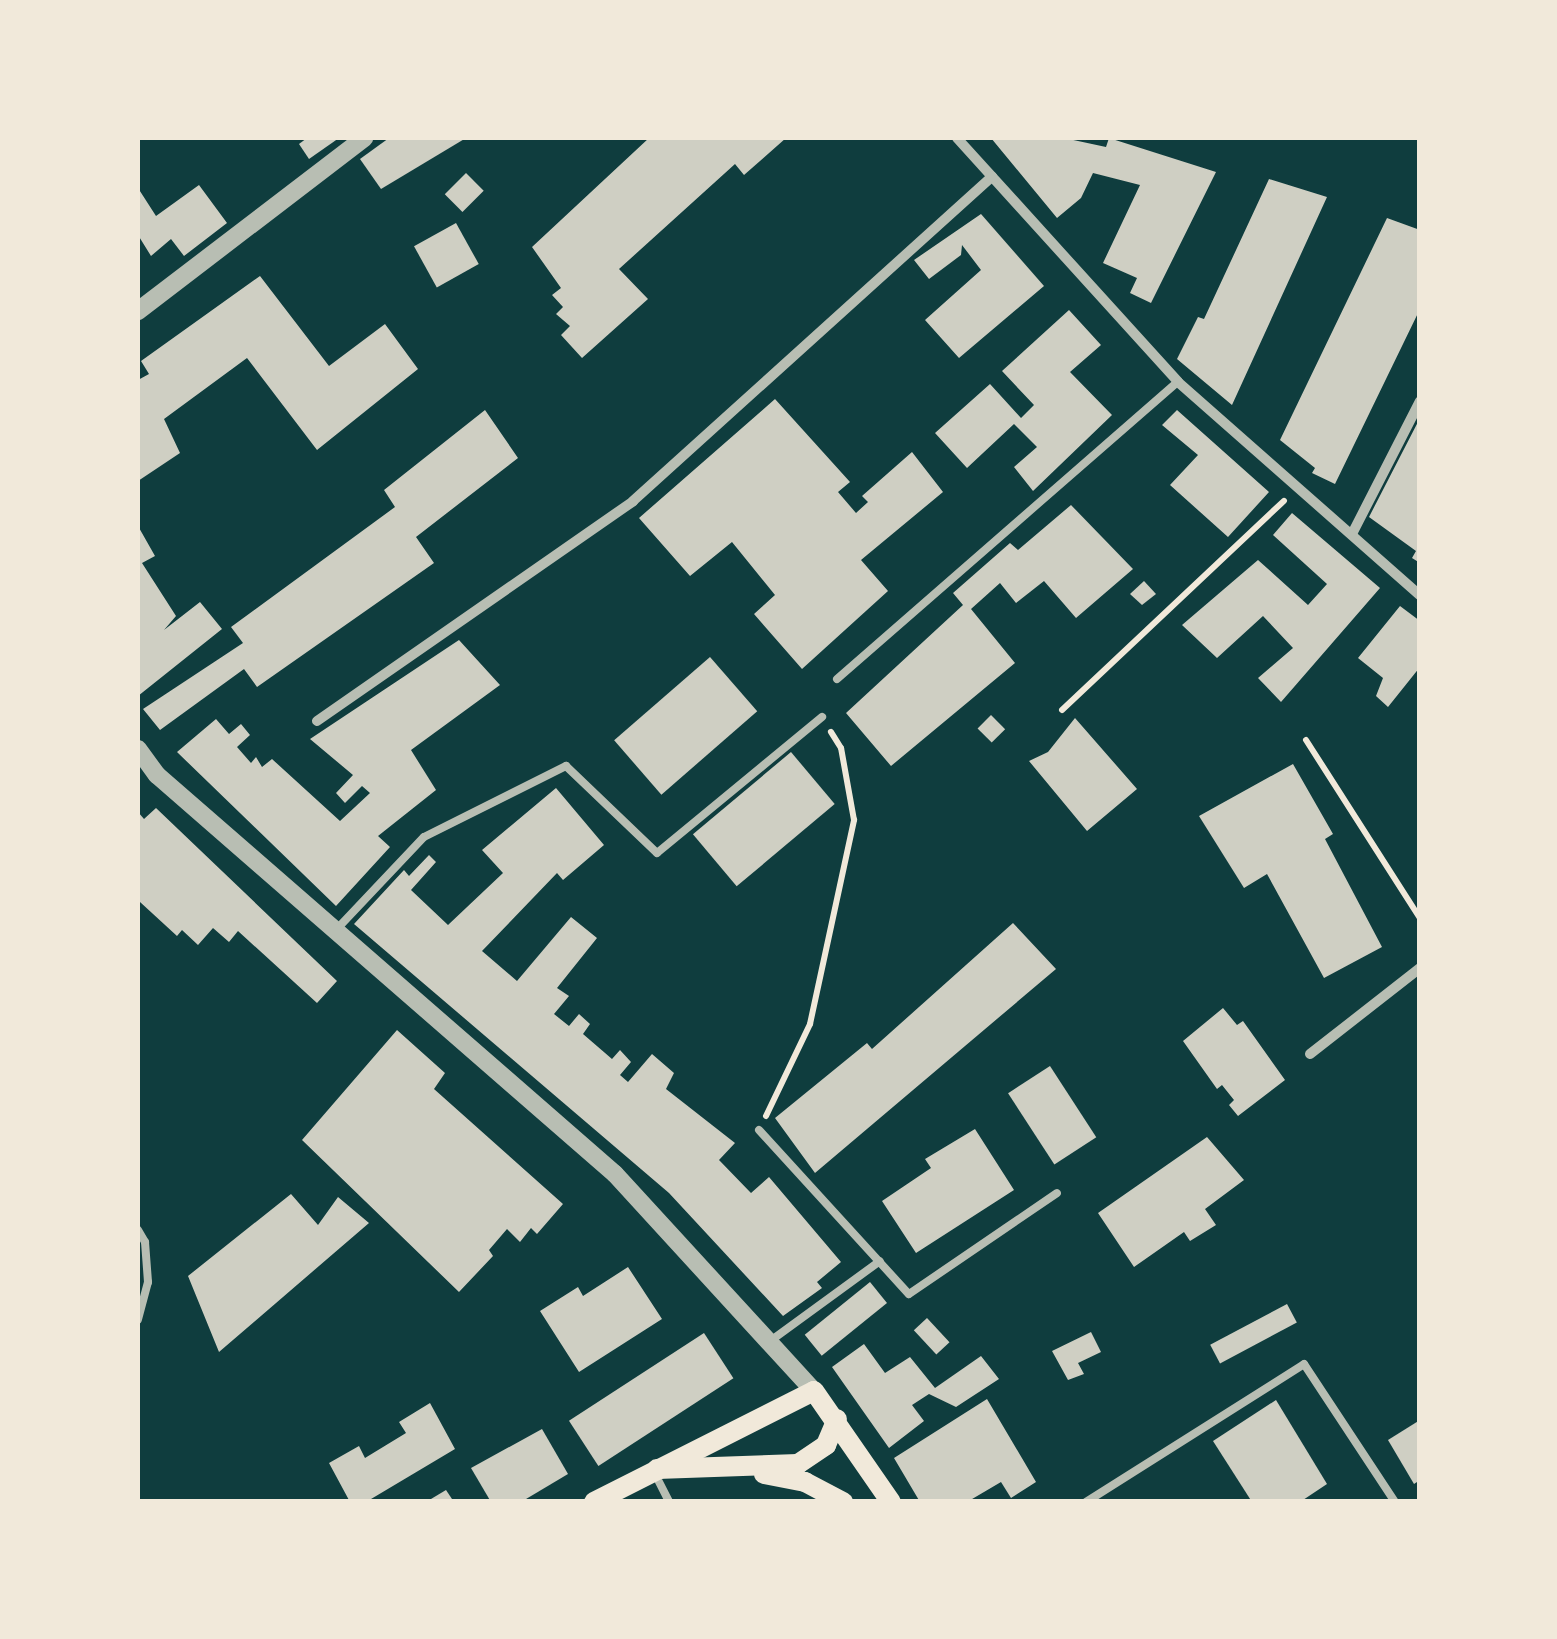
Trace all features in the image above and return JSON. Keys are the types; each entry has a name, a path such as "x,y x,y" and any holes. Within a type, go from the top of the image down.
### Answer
{"main road":[{"path":"594,1502 814,1391 891,1502"},
{"path":"652,1470 743,1470 798,1464 826,1446 836,1419"},
{"path":"743,1470 805,1482 842,1502"}],"street":[{"path":"138,311 364,138"},
{"path":"957,138 1178,382 1420,594"},
{"path":"318,720 632,501 992,176"},
{"path":"1352,534 1420,401"},
{"path":"138,748 157,775 614,1174 774,1339 814,1391"},
{"path":"1310,1054 1420,968"}],"lane":[{"path":"836,679 1178,382"},
{"path":"336,931 424,837 566,766 657,853 822,716"},
{"path":"759,1130 908,1294 1057,1193"},
{"path":"138,1230 145,1242 148,1282 138,1320"},
{"path":"774,1339 880,1261"},
{"path":"1086,1502 1304,1364 1395,1502"},
{"path":"652,1470 669,1502"}],"path":[{"path":"1062,710 1299,487"},
{"path":"759,1130 810,1024 854,820 842,748 822,716"},
{"path":"1306,740 1420,918"}],"building":[{"path":"307,138 339,138 309,159 299,144"},
{"path":"389,138 466,138 381,189 360,159"},
{"path":"649,138 786,138 744,175 735,164 619,269 648,299 582,358 561,335 570,326 556,314 563,307 552,295 561,288 532,247"},
{"path":"991,138 1064,138 1106,147 1109,138 1216,172 1151,303 1130,293 1137,278 1103,263 1140,185 1093,173 1081,198 1057,218"},
{"path":"466,173 484,191 462,212 445,194"},
{"path":"1269,179 1327,197 1232,405 1177,359 1198,317 1204,319"},
{"path":"199,185 227,223 184,256 171,239 151,256 138,235 138,188 156,216"},
{"path":"981,214 1044,286 959,358 925,320 981,270 962,245 961,255 929,279 914,260"},
{"path":"1387,218 1420,230 1420,309 1335,484 1312,473 1315,468 1280,440"},
{"path":"456,223 479,264 437,287 414,246"},
{"path":"260,276 329,366 385,324 418,369 317,450 247,358 164,419 180,453 138,481 138,380 149,374 141,361"},
{"path":"1069,310 1101,345 1070,372 1112,415 1033,491 1014,467 1037,447 1014,424 967,468 935,433 990,384 1021,418 1034,405 1002,371"},
{"path":"775,399 850,482 838,492 856,513 868,502 862,496 912,452 943,492 861,560 888,591 802,669 754,614 775,595 732,542 690,576 639,518"},
{"path":"485,410 518,458 416,537 434,563 257,687 244,669 160,730 143,709 243,643 231,627 395,507 384,490"},
{"path":"1177,410 1269,492 1228,537 1170,485 1198,455 1162,425"},
{"path":"1420,418 1420,563 1412,558 1416,551 1369,517"},
{"path":"1071,505 1133,569 1076,618 1044,581 1016,603 1000,583 971,609 1015,663 891,766 846,713 963,605 953,593 1010,543 1018,550"},
{"path":"1292,513 1380,588 1281,702 1258,678 1293,648 1263,616 1217,658 1182,625 1258,560 1308,605 1327,584 1273,535"},
{"path":"138,526 155,556 142,563 176,616 164,630 200,602 222,629 138,696"},
{"path":"1144,581 1156,594 1142,605 1130,594"},
{"path":"1400,606 1420,621 1420,667 1388,707 1376,696 1383,678 1358,658"},
{"path":"459,640 500,685 411,750 436,790 378,836 390,847 336,906 177,752 216,719 229,734 241,724 250,735 237,747 251,763 256,757 262,767 272,759 340,821 370,793 362,786 345,803 336,793 353,775 310,739"},
{"path":"710,657 757,711 661,795 614,740"},
{"path":"991,715 1005,729 992,743 978,728"},
{"path":"1075,718 1137,789 1087,831 1029,761 1048,752"},
{"path":"791,752 835,804 737,886 693,834"},
{"path":"1293,764 1333,834 1325,839 1382,947 1324,978 1267,874 1244,888 1199,816"},
{"path":"556,788 604,845 563,880 557,873 482,951 517,981 571,917 597,938 557,988 569,996 554,1014 569,1026 579,1014 590,1024 583,1034 612,1059 620,1050 631,1062 620,1075 628,1082 652,1054 674,1073 666,1089 735,1143 719,1160 751,1193 769,1177 841,1262 817,1282 822,1288 783,1316 669,1193 354,924 404,870 409,876 429,855 436,862 411,890 448,925 503,873 482,850"},
{"path":"156,808 337,981 317,1003 238,931 229,942 213,928 198,945 182,930 177,936 140,902 138,812 144,819"},
{"path":"1013,923 1056,969 815,1173 775,1118 867,1043 872,1049"},
{"path":"1223,1008 1237,1025 1243,1021 1285,1080 1238,1116 1229,1105 1234,1100 1222,1085 1217,1089 1183,1041"},
{"path":"397,1030 445,1073 434,1089 563,1204 537,1234 531,1228 520,1242 507,1229 489,1250 493,1256 459,1292 302,1140"},
{"path":"1050,1066 1096,1137 1054,1165 1008,1093"},
{"path":"975,1129 1014,1190 916,1253 882,1201 931,1168 925,1159"},
{"path":"1207,1137 1244,1180 1205,1209 1216,1225 1190,1241 1184,1232 1134,1267 1098,1213"},
{"path":"291,1194 318,1225 338,1197 369,1223 219,1352 188,1276"},
{"path":"628,1267 662,1319 579,1372 540,1311 578,1287 583,1296"},
{"path":"870,1282 887,1303 822,1356 805,1335"},
{"path":"1287,1304 1297,1323 1220,1363 1210,1345"},
{"path":"927,1318 950,1342 936,1354 914,1330"},
{"path":"1091,1332 1101,1352 1078,1363 1084,1374 1068,1380 1052,1351"},
{"path":"704,1333 733,1378 598,1466 569,1421"},
{"path":"864,1344 885,1373 910,1357 935,1388 981,1356 999,1379 956,1407 929,1394 912,1405 924,1421 889,1448 832,1367"},
{"path":"987,1399 1036,1482 1011,1498 1001,1482 967,1502 920,1502 894,1458"},
{"path":"1276,1400 1327,1484 1300,1502 1252,1502 1213,1441"},
{"path":"430,1403 455,1449 366,1502 350,1502 329,1463 359,1446 365,1458 406,1433 399,1422"},
{"path":"1420,1420 1420,1480 1414,1484 1388,1440"},
{"path":"542,1429 568,1474 521,1502 491,1502 471,1468"},
{"path":"446,1490 454,1502 426,1502"}]}
